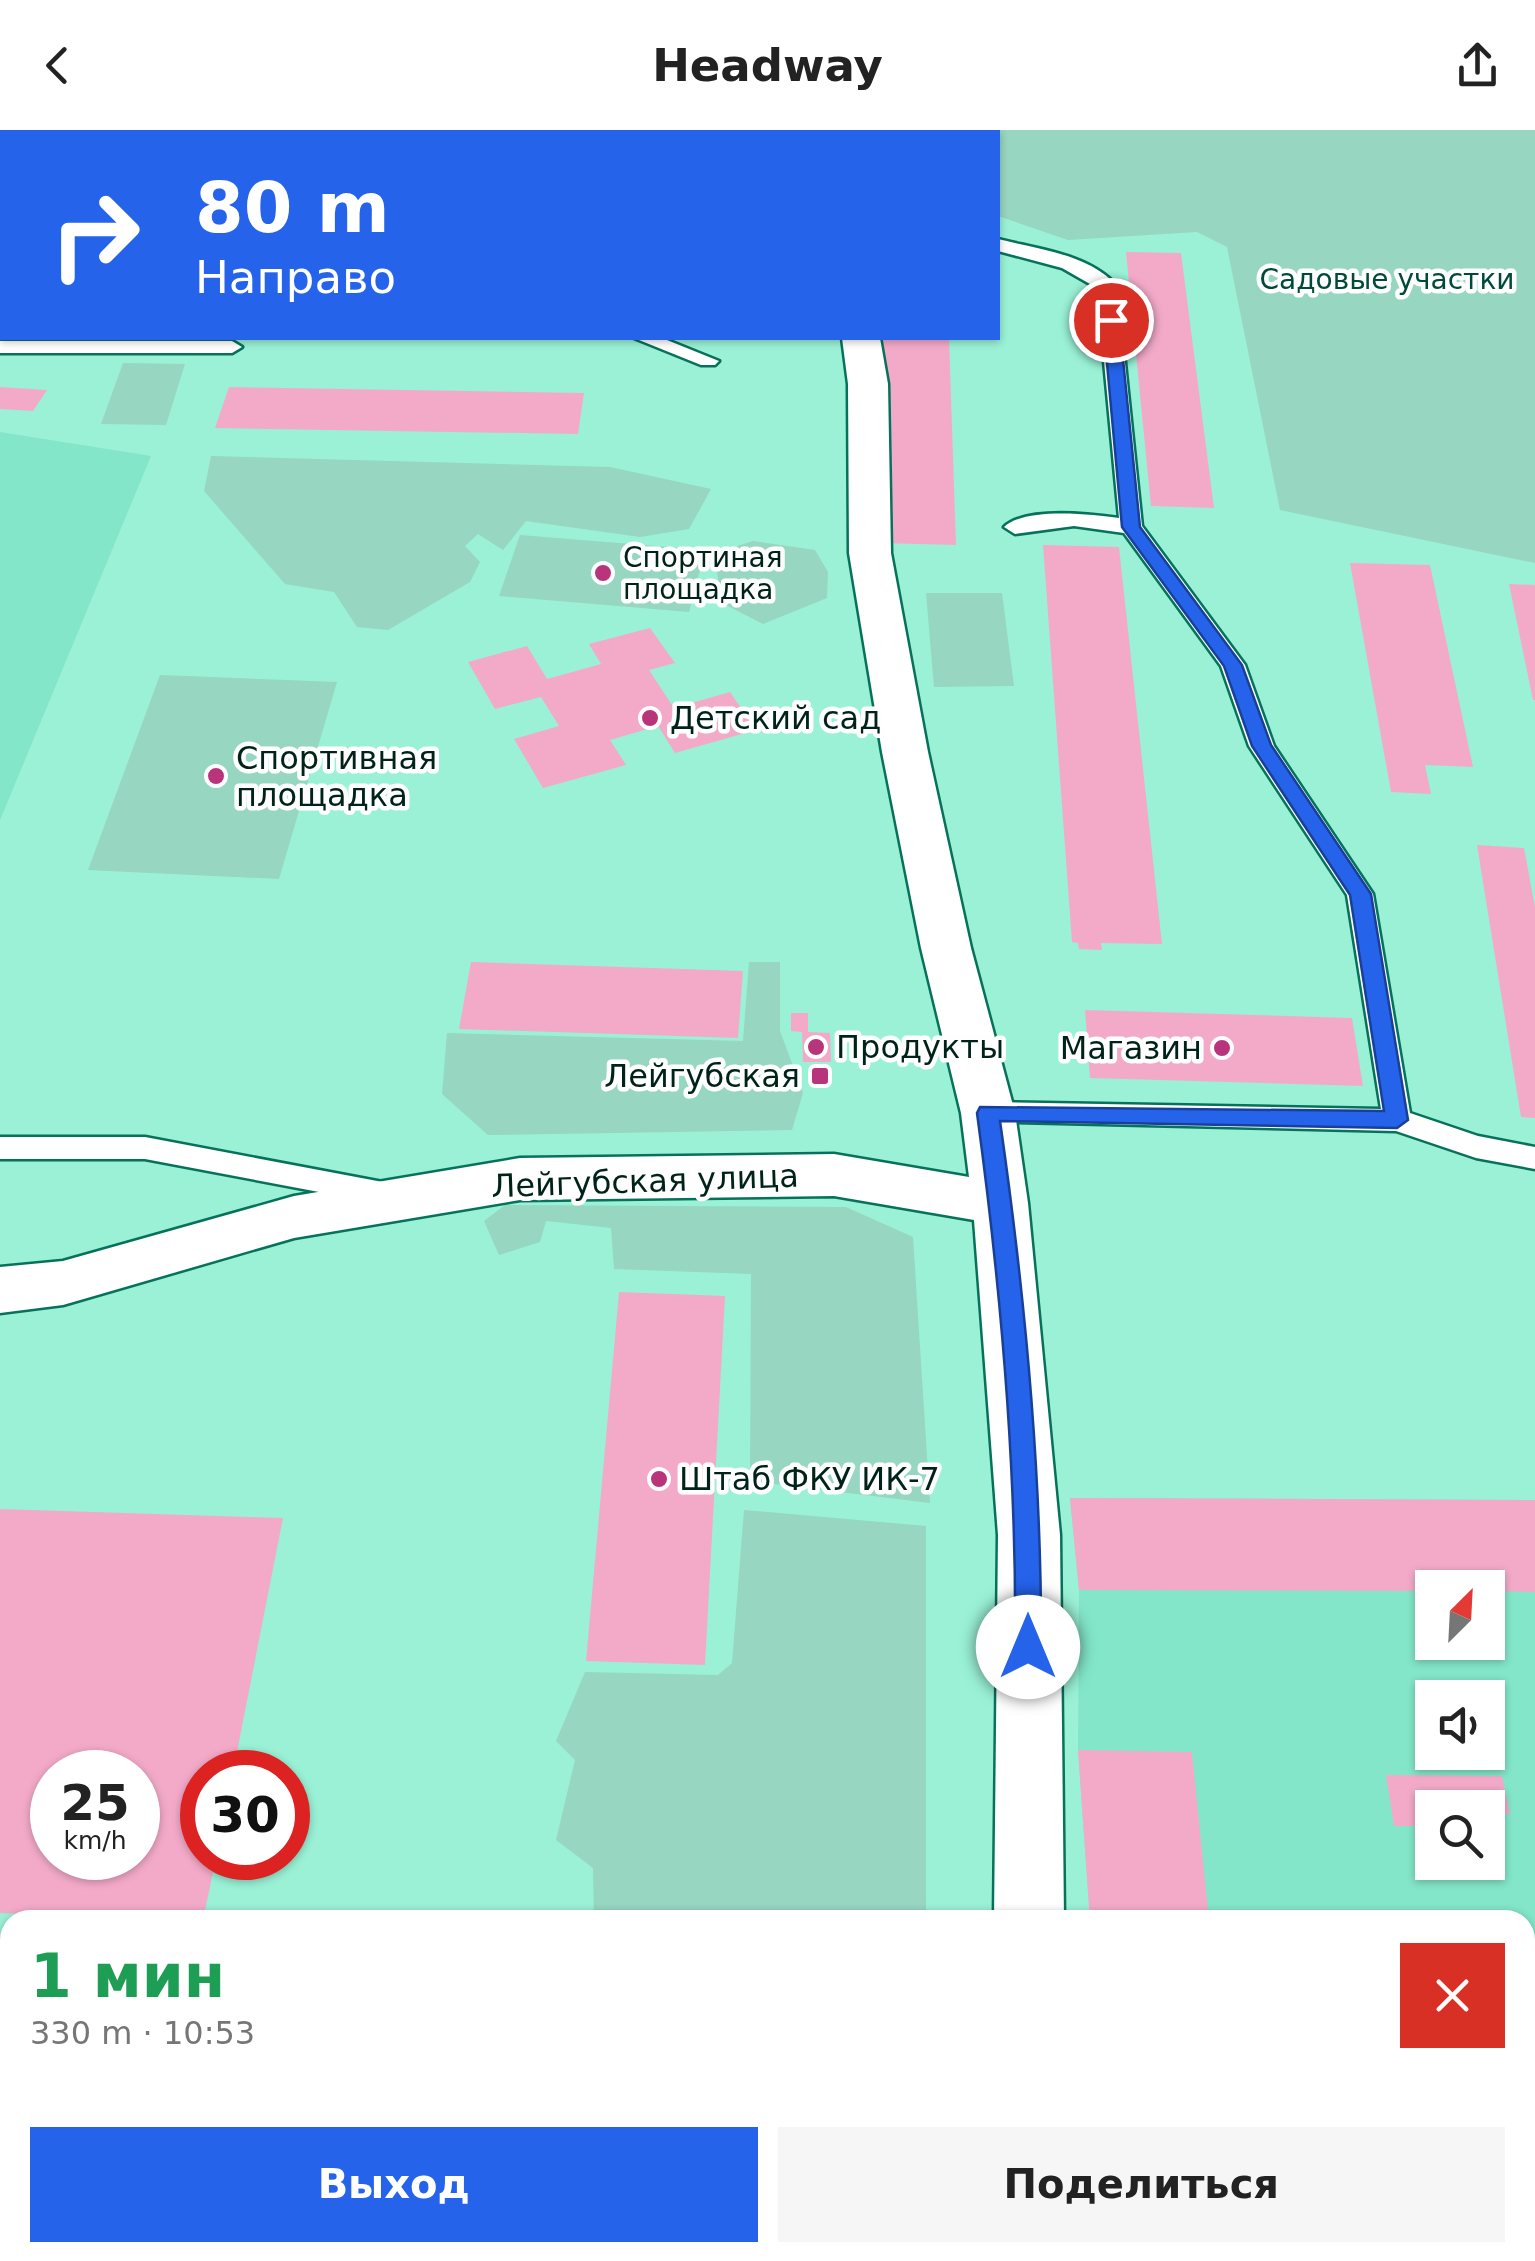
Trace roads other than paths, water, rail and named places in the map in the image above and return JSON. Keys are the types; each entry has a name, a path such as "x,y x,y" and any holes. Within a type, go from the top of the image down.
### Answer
{"street":[{"path":"861,340 868,384 874,572 942,928 988,1113 1000,1204 1029,1535 1029,1910"},
{"name":"Лейгубская улица","path":"0,1290 63,1282 294,1217 520,1179 834,1176 1000,1204"}],"lane":[{"path":"1000,246 1062,261 1093,273 1107,286 1131,527 1233,665 1262,746 1360,894 1397,1120"},
{"path":"650,340 708,360"},
{"path":"0,346 232,348"},
{"path":"1016,526 1074,519 1131,527"},
{"path":"988,1113 1397,1120 1476,1148 1535,1158"},
{"path":"0,1148 145,1148 403,1197"}],"place":[{"name":"Спортиная площадка","path":"603,573"},
{"name":"Детский сад","path":"650,718"},
{"name":"Спортивная площадка","path":"216,776"},
{"name":"Продукты","path":"816,1047"},
{"name":"Магазин","path":"1222,1048"},
{"name":"Лейгубская","path":"820,1076"},
{"name":"Штаб ФКУ ИК-7","path":"659,1479"}],"park label":[{"name":"Садовые участки","path":"1387,279"}]}
